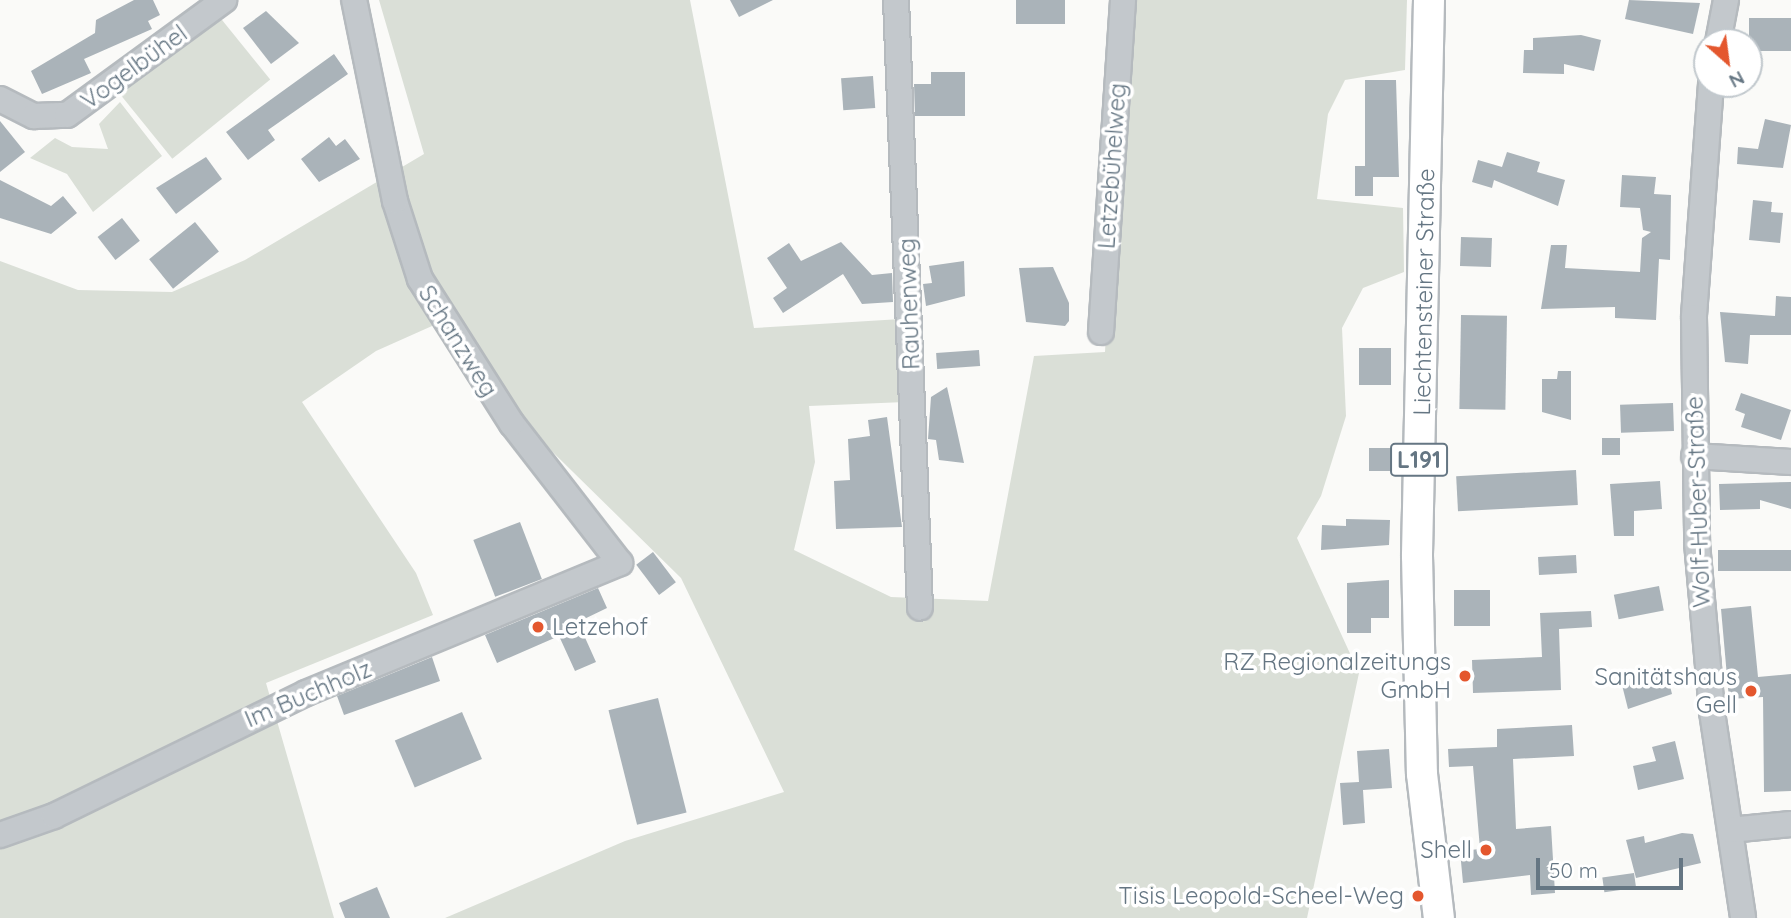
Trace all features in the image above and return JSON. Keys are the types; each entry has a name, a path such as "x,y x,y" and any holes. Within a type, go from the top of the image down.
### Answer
{"main road":[{"name":"Liechtensteiner Straße","path":"1429,0 1417,556 1422,775 1439,918"}],"street":[{"name":"Vogelbühel","path":"0,99 25,114 68,115 225,0"},
{"name":"Schanzweg","path":"354,0 395,201 419,279 512,424 620,563"},
{"name":"Rauhenweg","path":"896,0 919,608"},
{"name":"Letzebühelweg","path":"1101,332 1123,0"},
{"path":"1721,28 1726,0"},
{"name":"Wolf-Huber-Straße","path":"1710,98 1693,317 1699,589 1743,918"},
{"path":"1694,456 1791,462"},
{"name":"Im Buchholz","path":"0,835 54,816 306,693 620,563"},
{"path":"1730,830 1791,824"}],"shaded area":[{"path":"379,0 690,0 754,328 901,319 905,402 809,406 815,462 794,550 891,597 988,601 1034,356 1105,352 1124,0 1407,0 1405,70 1345,80 1328,114 1317,199 1403,208 1404,272 1363,288 1342,328 1346,416 1321,496 1297,538 1359,673 1307,918 445,918 625,841 784,792 681,578 517,417 441,322 376,351 302,402 416,573 433,615 266,683 334,918 0,918 0,261 78,290 172,292 245,260 424,154"},
{"path":"218,15 270,80 172,159 120,94"},
{"path":"120,102 162,156 93,212 67,174 30,158 55,138 72,147 108,149 99,124"}],"building":[{"path":"134,0 153,0 160,15 148,21 152,29 84,59 91,73 42,94 31,71 95,33 96,20"},
{"path":"730,0 773,0 739,17"},
{"path":"1016,0 1065,0 1065,24 1016,24"},
{"path":"1629,0 1700,3 1693,34 1625,19"},
{"path":"266,11 299,43 271,64 243,28"},
{"path":"1749,18 1791,18 1791,51 1763,51 1763,28 1749,28"},
{"path":"1581,35 1601,40 1594,71 1564,64 1564,74 1523,73 1524,50 1533,50 1533,38"},
{"path":"334,54 348,74 268,130 275,140 248,160 226,132"},
{"path":"931,72 965,72 965,116 915,116 914,84 931,84"},
{"path":"873,76 875,108 843,110 841,78"},
{"path":"1365,80 1396,80 1399,177 1373,177 1373,196 1355,196 1355,166 1365,166"},
{"path":"1765,119 1791,125 1783,168 1737,164 1738,147 1758,149"},
{"path":"0,121 25,152 0,172"},
{"path":"329,137 336,146 345,139 360,159 319,182 301,159"},
{"path":"1507,152 1540,162 1537,172 1565,180 1558,206 1494,180 1492,188 1472,182 1478,160 1502,167"},
{"path":"206,157 222,179 176,214 156,188"},
{"path":"1622,175 1656,177 1654,194 1671,195 1670,260 1659,259 1656,320 1615,318 1615,307 1541,309 1551,245 1567,245 1565,268 1640,272 1642,238 1651,232 1643,230 1640,208 1620,207"},
{"path":"0,180 51,206 63,196 77,213 51,234 0,218"},
{"path":"1753,200 1772,202 1771,212 1783,213 1780,243 1749,240"},
{"path":"122,218 140,241 115,260 98,237"},
{"path":"195,222 219,252 173,289 149,259"},
{"path":"1461,237 1492,238 1491,267 1460,266"},
{"path":"841,242 872,275 892,273 893,302 862,304 843,274 783,313 773,298 787,288 767,258 789,243 801,261"},
{"path":"964,261 965,296 926,306 923,284 932,283 929,266"},
{"path":"1053,267 1069,303 1069,321 1065,326 1026,322 1019,268"},
{"path":"1776,296 1791,297 1791,335 1750,335 1748,364 1725,362 1720,312 1775,316"},
{"path":"1461,315 1507,316 1505,410 1459,409"},
{"path":"1359,348 1391,348 1391,385 1359,385"},
{"path":"979,350 980,366 937,369 936,353"},
{"path":"1558,371 1571,371 1571,420 1542,412 1542,379 1557,379"},
{"path":"947,387 964,463 939,460 936,440 928,439 931,397"},
{"path":"1741,393 1791,410 1781,440 1741,427 1745,414 1735,410"},
{"path":"1673,403 1674,431 1621,433 1620,405"},
{"path":"887,417 902,527 836,529 834,481 850,480 848,439 870,436 868,420"},
{"path":"1602,438 1620,438 1620,455 1602,455"},
{"path":"1369,448 1395,448 1395,471 1369,471"},
{"path":"1576,470 1578,505 1458,511 1456,476"},
{"path":"1660,481 1662,509 1634,511 1634,536 1614,536 1610,484"},
{"path":"1791,482 1791,509 1760,500 1760,509 1720,510 1719,484"},
{"path":"1346,519 1390,520 1389,545 1321,550 1322,525 1346,526"},
{"path":"520,522 542,579 495,597 473,540"},
{"path":"1718,550 1791,550 1791,571 1718,571"},
{"path":"653,552 676,582 659,595 636,565"},
{"path":"1576,555 1577,573 1539,575 1538,557"},
{"path":"1389,580 1389,618 1371,618 1371,633 1347,633 1347,583"},
{"path":"1659,586 1664,611 1619,619 1614,595"},
{"name":"Letzehof","path":"598,588 607,608 578,622 596,662 575,671 559,636 497,663 485,635"},
{"path":"1454,590 1490,590 1490,626 1454,626"},
{"path":"1751,606 1758,677 1791,674 1791,791 1764,792 1763,697 1729,699 1721,609"},
{"path":"1591,611 1592,627 1559,629 1561,690 1473,693 1472,660 1542,657 1540,613"},
{"path":"432,657 440,681 344,715 337,696"},
{"path":"1666,670 1672,694 1628,709 1621,681"},
{"path":"658,698 687,812 637,825 609,710"},
{"path":"462,712 482,759 415,787 395,741"},
{"path":"1572,725 1574,756 1513,759 1516,829 1551,826 1555,893 1531,895 1530,875 1463,883 1460,851 1480,849 1473,766 1449,767 1448,749 1497,747 1497,729"},
{"path":"1675,741 1684,779 1638,790 1633,766 1656,761 1652,747"},
{"path":"1389,749 1392,788 1363,790 1365,823 1343,825 1340,783 1359,782 1357,751"},
{"path":"1682,833 1693,834 1701,863 1636,878 1626,840 1644,836 1645,843"},
{"path":"1634,873 1636,888 1604,892 1602,877"},
{"path":"377,887 390,918 345,918 339,903"}],"place":[{"name":"Letzehof","path":"538,627"},
{"name":"RZ Regionalzeitungs GmbH","path":"1465,676"},
{"name":"Sanitätshaus Gell","path":"1751,691"},
{"name":"Shell","path":"1486,850"},
{"name":"Tisis Leopold-Scheel-Weg","path":"1418,896"}]}
